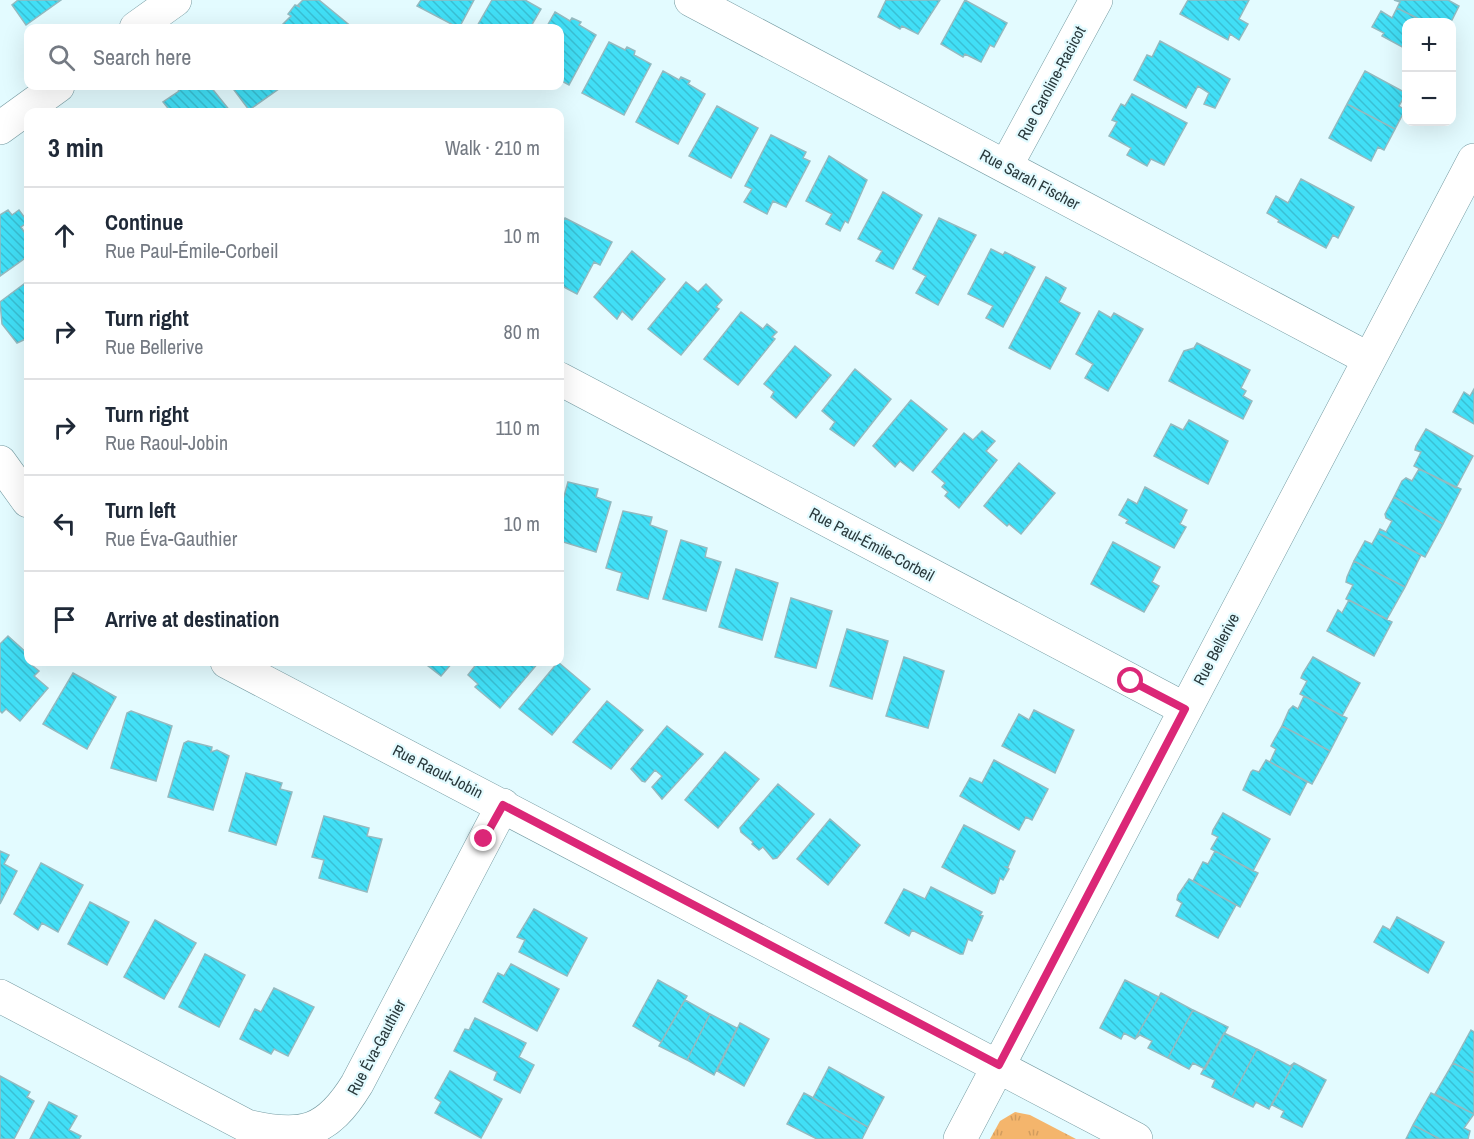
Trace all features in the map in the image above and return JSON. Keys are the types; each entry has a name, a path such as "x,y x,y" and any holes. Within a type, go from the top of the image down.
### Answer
{"street":[{"path":"142,24 175,0"},
{"name":"Rue Sarah Fischer","path":"691,0 1369,359"},
{"name":"Rue Caroline-Racicot","path":"1006,166 1096,0"},
{"path":"28,108 52,90"},
{"path":"0,128 24,111"},
{"name":"Rue Bellerive","path":"960,1139 1474,160"},
{"name":"Rue Paul-Émile-Corbeil","path":"564,381 1185,709"},
{"path":"0,462 24,495"},
{"name":"Rue Raoul-Jobin","path":"247,666 262,669 503,805 1136,1139"},
{"name":"Rue Éva-Gauthier","path":"0,996 247,1126 275,1135 301,1134 322,1125 342,1109 503,805"}],"green space":[{"path":"1015,1112 1030,1115 1076,1139 990,1139 1000,1121"}],"building":[{"path":"18,0 61,0 27,24 12,5"},
{"path":"303,0 319,0 348,24 283,24 291,16 288,14 295,5 300,7 298,5"},
{"path":"421,0 474,0 461,24 451,24 417,6"},
{"path":"492,0 525,0 541,9 532,24 478,24"},
{"path":"886,0 940,0 918,34 902,26 900,29 878,17"},
{"path":"965,0 1007,23 994,47 990,45 981,62 965,54 963,57 941,44"},
{"path":"1188,0 1249,0 1239,19 1248,24 1239,40 1230,34 1228,40 1180,14"},
{"path":"1394,0 1448,0 1459,6 1453,18 1417,18 1397,8 1400,2"},
{"path":"1397,8 1417,18 1402,18 1402,47 1382,36 1384,33 1372,27 1381,11 1392,18"},
{"path":"555,12 570,21 572,18 581,22 579,25 596,35 569,85 564,82 564,24 548,24"},
{"path":"1160,41 1230,79 1215,108 1204,104 1209,93 1198,86 1186,108 1134,80 1147,55 1152,57"},
{"path":"609,42 625,50 627,47 635,51 634,55 651,64 624,115 582,93"},
{"path":"663,71 679,80 681,77 690,81 688,84 705,94 678,144 636,122"},
{"path":"1365,71 1402,91 1402,100 1399,106 1402,108 1402,116 1395,129 1347,104"},
{"path":"213,90 228,108 168,108 163,102 179,91"},
{"path":"234,90 277,90 252,108 248,108"},
{"path":"1132,94 1187,123 1164,165 1151,159 1147,166 1127,155 1131,148 1109,136 1117,122 1112,120 1121,104 1125,106"},
{"path":"1347,104 1395,129 1384,150 1378,147 1371,161 1329,138"},
{"path":"717,106 758,128 731,178 689,156"},
{"path":"771,135 806,152 803,158 810,161 786,207 773,201 767,214 744,202 752,189 745,186"},
{"path":"829,156 867,180 848,223 845,221 840,231 826,224 832,214 806,201"},
{"path":"1301,179 1354,207 1338,238 1333,235 1326,248 1278,222 1279,220 1267,213 1276,196 1288,203"},
{"path":"883,192 922,215 893,269 876,261 882,251 858,239"},
{"path":"8,210 12,215 19,210 24,217 24,225 21,227 24,232 24,259 0,276 0,215"},
{"path":"565,218 612,242 600,265 594,262 577,294 564,287"},
{"path":"939,218 976,235 938,305 916,293 926,276 913,269"},
{"path":"991,249 1003,255 1005,252 1035,267 1003,327 986,318 993,306 968,294"},
{"path":"632,251 665,279 632,320 622,311 617,319 594,297"},
{"path":"1046,277 1066,288 1059,302 1080,313 1050,369 1009,348"},
{"path":"686,282 698,292 706,284 722,300 716,307 719,309 681,355 648,329"},
{"path":"24,284 24,340 17,343 2,324 0,302"},
{"path":"1099,311 1111,318 1114,313 1143,329 1108,391 1085,378 1093,364 1076,354"},
{"path":"741,312 763,329 767,324 777,332 772,337 775,339 738,385 704,359"},
{"path":"1197,343 1250,370 1241,388 1246,391 1243,396 1252,401 1243,419 1169,381 1184,351 1194,348"},
{"path":"795,346 831,375 796,418 771,397 774,392 764,384"},
{"path":"855,369 891,399 854,446 830,429 835,422 822,411"},
{"path":"1474,389 1474,424 1453,412 1464,392 1470,396"},
{"path":"911,400 947,429 913,471 900,461 895,467 873,446"},
{"path":"1189,420 1228,441 1208,484 1154,456 1171,424 1183,430"},
{"path":"1426,429 1473,456 1456,488 1414,466 1421,452 1415,450 1416,446"},
{"path":"982,431 995,441 986,451 997,460 959,508 945,496 948,492 942,487 945,483 932,472 964,433 973,440"},
{"path":"1019,463 1055,493 1021,534 1009,524 1007,526 984,506"},
{"path":"1419,469 1461,489 1443,524 1394,497 1402,481 1406,478 1412,481"},
{"path":"568,482 598,489 596,497 611,502 596,552 564,542 564,496"},
{"path":"1145,487 1187,510 1180,524 1186,527 1174,548 1126,523 1128,520 1119,515 1128,499 1137,504"},
{"path":"1394,497 1443,524 1425,557 1378,533 1380,529 1386,532 1392,521 1386,518 1385,514"},
{"path":"623,511 652,517 650,525 667,531 648,599 617,590 622,573 606,568"},
{"path":"1378,533 1421,555 1405,587 1354,561 1365,541 1372,544"},
{"path":"681,540 707,548 705,557 721,562 706,611 663,599"},
{"path":"1113,542 1160,567 1152,582 1159,586 1144,612 1091,584"},
{"path":"1354,561 1405,587 1387,619 1346,599 1353,585 1346,582"},
{"path":"736,569 778,583 762,640 719,627"},
{"path":"791,598 832,611 816,668 775,657"},
{"path":"1349,600 1392,622 1374,656 1327,631 1338,610 1342,613"},
{"path":"847,629 888,641 872,699 830,686"},
{"path":"8,636 24,650 24,666 33,666 39,671 34,676 48,688 20,721 6,709 2,713 0,711 0,644"},
{"path":"904,657 944,671 928,728 886,716"},
{"path":"1313,657 1360,683 1342,716 1300,694 1307,681 1301,678"},
{"path":"428,666 450,666 441,676"},
{"path":"475,666 536,666 500,708 475,687 478,684 468,675"},
{"path":"555,666 563,666 590,689 552,735 519,709"},
{"path":"73,673 116,697 87,749 43,724"},
{"path":"1304,696 1347,718 1330,751 1282,726 1289,710 1293,706 1298,709"},
{"path":"607,701 643,730 611,769 573,742"},
{"path":"1034,710 1074,730 1055,773 1002,746 1019,714 1029,720"},
{"path":"131,711 172,726 156,781 111,768 127,713"},
{"path":"667,726 703,754 662,799 652,787 662,776 655,770 645,782 631,769"},
{"path":"1282,726 1330,751 1312,784 1270,762 1276,749 1271,746"},
{"path":"188,741 212,747 211,752 217,750 229,756 213,810 168,797 184,743"},
{"path":"725,752 759,779 718,828 685,800"},
{"path":"994,760 1048,789 1032,820 1026,817 1019,830 960,796 970,778 982,783"},
{"path":"1266,760 1307,782 1290,815 1243,790 1251,772 1253,770 1259,772"},
{"path":"246,773 282,783 280,789 292,792 276,845 229,831"},
{"path":"778,784 814,814 777,858 773,859 763,847 759,850 752,844 753,842 741,832 740,828"},
{"path":"1223,813 1270,839 1253,871 1211,849 1218,837 1212,834 1213,830"},
{"path":"324,816 369,828 367,836 382,839 367,892 319,878 324,860 312,857"},
{"path":"830,819 860,845 828,885 797,859"},
{"path":"964,825 1015,851 1006,867 1009,869 1003,880 1000,878 995,893 992,894 942,867"},
{"path":"0,851 9,855 4,864 17,871 0,904"},
{"path":"1215,851 1258,873 1240,907 1193,881 1203,862 1208,864"},
{"path":"41,863 83,885 58,932 42,923 38,930 14,914"},
{"path":"1189,879 1236,905 1218,938 1176,916 1182,903 1177,900 1178,895"},
{"path":"931,887 982,912 980,915 983,916 972,941 968,939 963,954 912,930 909,936 885,923 904,889 925,899"},
{"path":"90,902 129,922 107,965 68,944"},
{"path":"534,909 587,938 567,976 519,952 525,940 517,937"},
{"path":"1397,917 1444,942 1428,973 1374,942 1383,926 1390,930"},
{"path":"155,920 196,943 164,999 124,977"},
{"path":"205,954 245,975 219,1027 179,1007"},
{"path":"511,964 559,989 537,1031 483,1002 498,973 504,976"},
{"path":"658,980 687,996 661,1042 633,1026"},
{"path":"1125,980 1159,997 1135,1039 1124,1033 1121,1039 1100,1028"},
{"path":"274,988 314,1007 288,1056 274,1049 271,1054 240,1039 255,1009 261,1012"},
{"path":"1161,993 1193,1010 1168,1058 1148,1048 1152,1041 1140,1035 1135,1039"},
{"path":"685,1000 710,1014 687,1060 659,1046"},
{"path":"1193,1010 1228,1027 1205,1069 1193,1063 1189,1069 1168,1058"},
{"path":"710,1014 737,1028 714,1075 687,1060"},
{"path":"475,1018 526,1043 519,1057 534,1065 520,1093 494,1080 497,1072 454,1051 465,1029 469,1030"},
{"path":"740,1023 769,1039 744,1086 717,1071"},
{"path":"1471,1030 1474,1032 1474,1073 1453,1063"},
{"path":"1224,1033 1257,1049 1232,1097 1212,1087 1215,1080 1201,1074"},
{"path":"1257,1049 1290,1066 1294,1063 1269,1109 1256,1102 1253,1107 1232,1097"},
{"path":"1294,1063 1326,1080 1302,1127 1281,1117 1284,1111 1272,1105"},
{"path":"1453,1063 1474,1073 1474,1114 1435,1094"},
{"path":"829,1067 884,1097 868,1127 813,1098"},
{"path":"450,1071 502,1099 481,1138 435,1113 441,1102 435,1098"},
{"path":"0,1076 30,1092 27,1097 34,1101 14,1139 0,1139"},
{"path":"804,1093 868,1127 862,1139 817,1139 787,1124"},
{"path":"1431,1093 1474,1114 1464,1128 1470,1131 1468,1139 1440,1139 1413,1125"},
{"path":"49,1102 77,1116 69,1130 81,1136 79,1139 30,1139"},
{"path":"1413,1125 1440,1139 1406,1139"}],"route":[{"path":"484,839 503,805 999,1065 1185,709 1131,681"}]}
